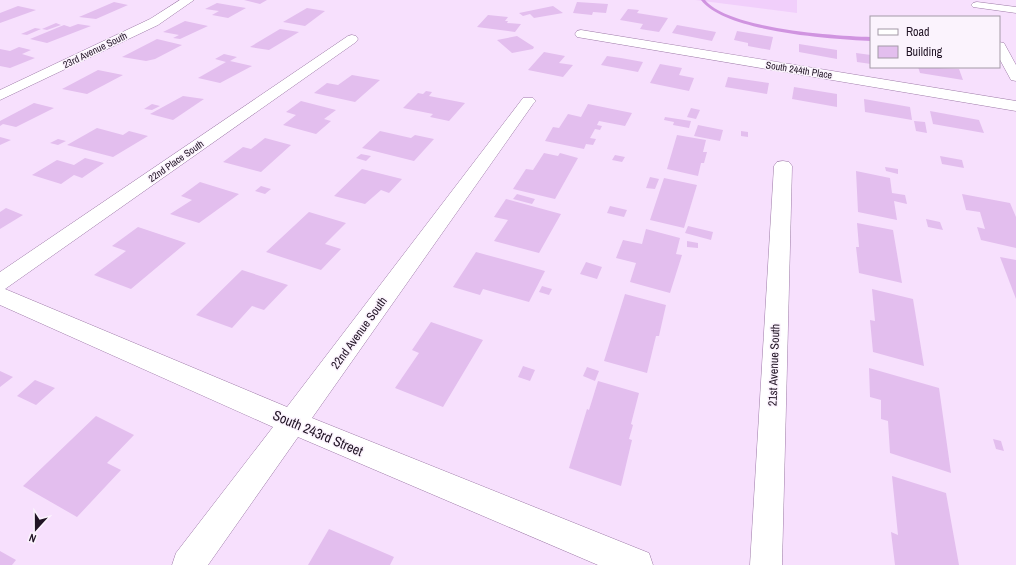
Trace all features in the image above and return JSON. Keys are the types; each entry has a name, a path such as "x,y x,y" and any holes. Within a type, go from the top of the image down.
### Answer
{"street":[{"name":"23rd Avenue South","path":"0,96 154,22 188,0"},
{"path":"976,3 1016,10"},
{"path":"976,3 983,16"},
{"name":"South 244th Place","path":"581,34 1016,106"},
{"name":"22nd Place South","path":"0,283 352,39"},
{"path":"1000,48 1016,77"},
{"name":"22nd Avenue South","path":"188,565 294,423 528,101"},
{"name":"21st Avenue South","path":"766,565 783,166"},
{"name":"South 243rd Street","path":"0,296 294,423 637,565"}],"shaded area":[{"path":"695,0 797,0 797,13"}],"building":[{"path":"244,0 267,0 260,4"},
{"path":"114,2 128,5 96,19 79,17"},
{"path":"577,2 608,4 606,13 593,12 592,15 573,13"},
{"path":"217,3 246,8 228,18 212,15 219,11 205,9"},
{"path":"18,6 36,10 0,23 0,13"},
{"path":"553,6 563,13 534,18 530,14 523,16 519,13"},
{"path":"307,8 325,11 305,26 283,22"},
{"path":"628,9 639,10 637,13 668,18 659,32 640,29 643,24 620,20"},
{"path":"488,15 508,17 505,21 508,21 507,23 521,24 515,32 477,27"},
{"path":"185,21 208,26 180,39 173,38 179,35 163,32"},
{"path":"56,23 61,25 47,30 42,29"},
{"path":"78,24 91,26 47,43 30,39 64,25 70,27"},
{"path":"677,25 716,32 712,41 672,33"},
{"path":"35,28 41,29 27,35 21,34"},
{"path":"280,29 299,32 269,50 250,47"},
{"path":"737,31 773,37 770,50 748,46 748,43 734,40"},
{"path":"517,36 534,47 533,49 512,53 497,40"},
{"path":"157,39 182,45 155,59 146,61 122,57"},
{"path":"799,44 837,50 837,59 799,52"},
{"path":"19,47 31,50 22,54 35,58 10,68 0,66 0,49 10,51"},
{"path":"544,52 565,56 559,63 573,65 563,77 528,70"},
{"path":"856,53 870,55 870,64 857,62"},
{"path":"224,54 237,57 230,61 252,66 220,83 198,78 226,62 215,59"},
{"path":"607,56 643,62 638,72 601,65"},
{"path":"660,64 682,68 679,75 694,78 689,91 650,83"},
{"path":"918,68 959,69 963,80 920,73"},
{"path":"98,70 123,75 87,94 62,89"},
{"path":"352,75 380,80 355,102 314,93 327,83 338,85"},
{"path":"728,77 769,83 767,94 725,87"},
{"path":"794,87 837,94 837,107 792,99"},
{"path":"426,91 432,92 429,96 465,103 449,121 430,117 433,114 403,108 418,93 423,94"},
{"path":"183,96 204,99 173,120 150,114"},
{"path":"864,99 910,107 912,120 865,112"},
{"path":"301,101 336,110 324,119 331,121 316,134 283,125 296,115 286,112"},
{"path":"34,103 54,108 16,127 3,124 0,126 0,121"},
{"path":"152,104 160,106 152,110 144,109"},
{"path":"588,104 632,113 625,126 599,121 597,125 602,126 600,130 595,129 590,138 596,139 593,145 586,144 584,149 545,141 553,127 559,128 568,114 581,117"},
{"path":"691,108 700,110 696,119 687,117"},
{"path":"930,111 979,120 984,133 933,124"},
{"path":"665,117 691,121 689,128 673,125 674,122 664,120"},
{"path":"914,121 925,122 927,133 916,131"},
{"path":"698,125 723,130 720,141 694,136"},
{"path":"97,128 123,135 129,131 148,136 113,157 67,145"},
{"path":"380,131 411,138 415,135 434,139 414,161 362,148"},
{"path":"741,131 748,132 748,137 741,136"},
{"path":"677,135 706,140 703,152 707,152 704,163 701,163 698,176 667,169"},
{"path":"0,137 11,140 0,145"},
{"path":"265,138 291,145 261,172 223,162 243,147 251,149"},
{"path":"58,139 66,141 58,145 50,143"},
{"path":"544,153 558,156 560,153 578,158 555,199 513,189 526,169 533,170"},
{"path":"361,154 371,156 366,161 356,158"},
{"path":"615,155 625,157 622,162 612,160"},
{"path":"940,156 962,160 964,168 942,164"},
{"path":"85,158 104,163 82,178 74,175 61,184 32,175 57,160 74,165"},
{"path":"885,167 898,169 898,174 886,171"},
{"path":"362,169 402,179 389,193 381,190 365,204 334,196"},
{"path":"856,171 890,178 892,193 905,195 907,204 894,201 897,220 858,212"},
{"path":"650,177 659,179 655,189 646,188"},
{"path":"664,178 697,185 684,228 650,220"},
{"path":"200,182 239,194 199,223 170,214 192,200 181,196"},
{"path":"261,186 271,189 265,194 255,191"},
{"path":"517,194 535,199 532,204 513,199"},
{"path":"962,194 1010,203 1016,217 1016,248 981,240 977,227 985,229 980,212 966,210"},
{"path":"506,199 561,214 539,253 494,241 508,220 494,217"},
{"path":"610,206 627,210 624,217 607,213"},
{"path":"6,208 23,215 0,229 0,212"},
{"path":"309,212 346,223 325,244 341,249 321,270 266,252"},
{"path":"926,219 940,222 943,230 928,227"},
{"path":"857,223 893,230 902,283 859,273 856,247 859,247"},
{"path":"688,226 713,232 711,240 685,233"},
{"path":"138,227 186,243 131,289 94,275 126,251 112,246"},
{"path":"646,229 680,238 676,254 682,255 670,293 630,282 636,263 616,258 623,240 642,244"},
{"path":"687,241 698,243 698,248 687,247"},
{"path":"476,252 545,271 529,302 483,289 480,295 453,287"},
{"path":"1000,257 1016,260 1016,299"},
{"path":"586,262 602,267 597,279 580,274"},
{"path":"242,270 288,285 264,310 252,306 232,328 196,315"},
{"path":"542,286 552,289 549,295 539,292"},
{"path":"872,289 913,299 924,366 873,352 870,320 875,321"},
{"path":"625,294 666,305 659,336 656,336 647,373 604,361"},
{"path":"431,322 483,340 443,407 395,388 419,353 412,350"},
{"path":"523,366 535,370 530,381 518,377"},
{"path":"587,367 599,371 595,381 583,376"},
{"path":"869,368 939,388 951,473 890,453 888,421 881,419 881,400 870,397"},
{"path":"0,371 13,377 0,387"},
{"path":"35,380 55,388 36,405 17,396"},
{"path":"598,381 639,393 631,424 633,425 629,439 632,440 621,486 569,468 587,409 589,410"},
{"path":"96,416 134,435 107,463 121,470 77,517 23,486"},
{"path":"993,439 1001,441 1004,451 996,449"},
{"path":"892,476 946,493 959,565 895,565 891,532 898,535"},
{"path":"329,529 394,557 390,565 308,565"},
{"path":"0,551 16,560 12,565 0,565"}],"waterway":[{"path":"703,0 712,8 731,17 783,31 818,36 870,39"}]}
